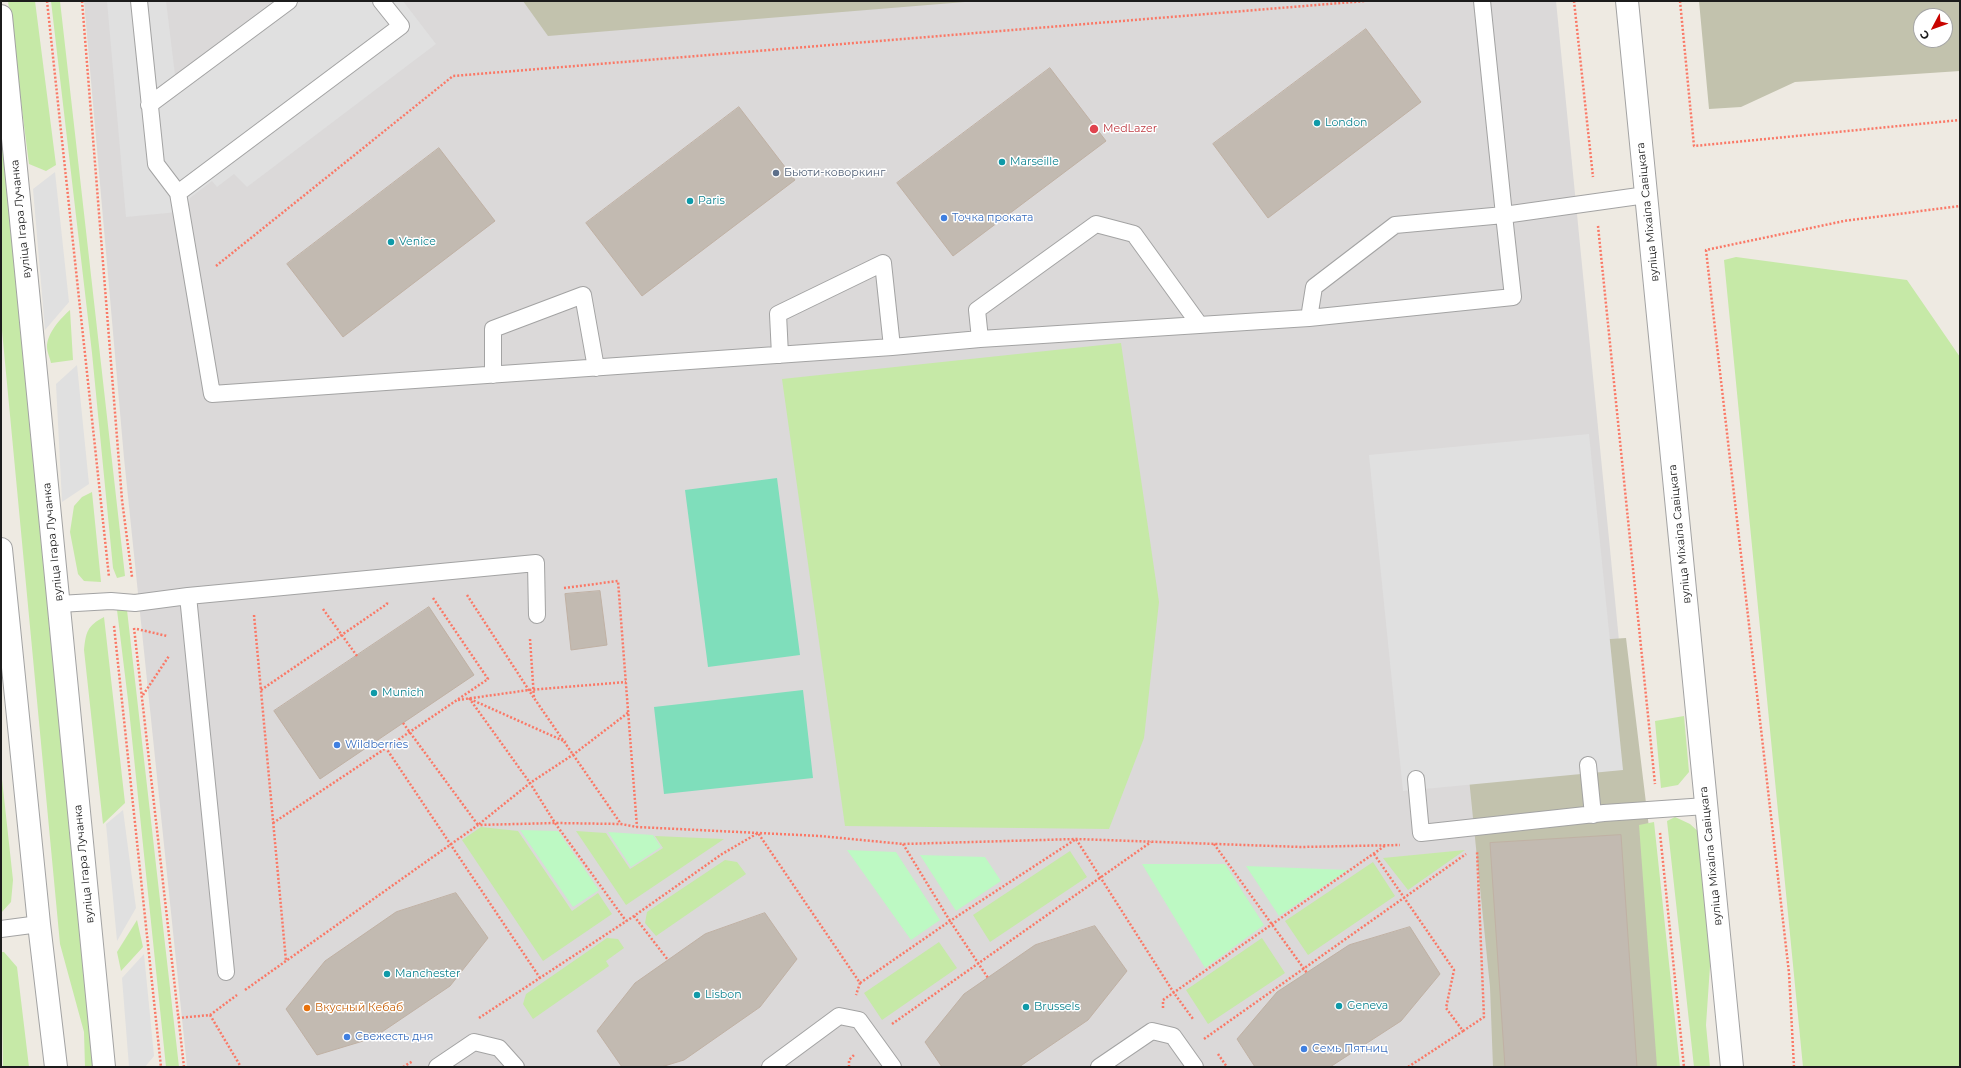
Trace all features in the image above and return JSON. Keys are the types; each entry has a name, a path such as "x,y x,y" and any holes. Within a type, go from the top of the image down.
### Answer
{"street":[{"name":"вуліца Міхаіла Савіцкага","path":"1628,1 1732,1067"},
{"name":"вуліца Ігара Лучанка","path":"1,16 104,1067"},
{"path":"1,549 39,924 56,1067"}],"lane":[{"path":"139,1 156,164 178,193 212,394 892,347 980,339 1309,318 1513,297 1482,1"},
{"path":"149,105 289,1"},
{"path":"178,193 401,26 380,1"},
{"path":"1309,318 1314,287 1395,225 1504,215 1646,195"},
{"path":"980,339 977,310 1096,224 1134,234 1199,324"},
{"path":"780,355 778,314 883,263 892,347"},
{"path":"492,375 493,329 583,295 596,368"},
{"path":"59,604 111,601 135,603 188,596 536,563 537,614"},
{"path":"188,596 186,638 226,972"},
{"path":"1588,765 1593,815"},
{"path":"1416,779 1421,833 1593,815 1706,806"},
{"path":"1,929 39,924"},
{"path":"770,1067 839,1016 859,1020 893,1067"},
{"path":"1099,1067 1152,1031 1173,1036 1196,1067"},
{"path":"437,1067 474,1042 499,1048 516,1067"}],"path":[{"path":"47,1 160,1067"},
{"path":"82,1 122,500 135,603 134,628 184,1067"},
{"path":"193,284 453,76 1365,1"},
{"path":"1574,1 1620,430 1684,1067"},
{"path":"1680,1 1694,146 1960,120"},
{"path":"1794,1067 1789,973 1706,250 1844,221 1960,206"},
{"path":"564,588 618,581 637,827"},
{"path":"273,823 488,679 429,592"},
{"path":"466,594 534,698 621,824"},
{"path":"261,690 387,604 386,596"},
{"path":"322,607 357,656"},
{"path":"253,608 286,961"},
{"path":"134,628 186,638 142,696"},
{"path":"529,636 534,698"},
{"path":"456,700 529,690 533,691 626,682"},
{"path":"469,698 566,743"},
{"path":"469,698 530,782 555,823 626,921"},
{"path":"178,1018 210,1015 478,825 530,782 574,754 629,712"},
{"path":"403,724 478,825"},
{"path":"386,748 540,978"},
{"path":"478,825 555,823 621,824 637,827 820,836 904,844 1076,838 1300,847 1401,845"},
{"path":"475,1020 634,916 722,854 758,833"},
{"path":"758,833 860,984"},
{"path":"1076,838 1174,993"},
{"path":"847,1018 860,984 950,921 1076,838"},
{"path":"872,1038 1151,842"},
{"path":"1214,843 1307,973"},
{"path":"904,844 950,921 988,978"},
{"path":"1162,1033 1163,1000 1386,845"},
{"path":"1408,1067 1484,1017 1476,846"},
{"path":"1185,1052 1470,851"},
{"path":"1374,854 1454,970 1446,1008 1463,1031"},
{"path":"634,916 668,960"},
{"path":"210,1015 241,1067"},
{"path":"403,1067 416,1058"}],"shaded area":[{"path":"84,1 1556,1 1661,1067 187,1067 124,458"},
{"path":"107,1 166,1 175,75 273,1 403,1 436,44 247,187 234,174 217,187 212,181 190,198 188,211 126,217"},
{"path":"523,1 977,1 548,36"},
{"path":"1699,1 1960,1 1960,71 1795,82 1741,107 1709,109"},
{"path":"55,172 69,302 45,330 33,189"},
{"path":"77,365 89,484 62,502 56,384"},
{"path":"1589,434 1623,770 1403,791 1369,455"},
{"path":"1626,638 1678,1067 1493,1067 1490,987 1456,649"},
{"path":"123,810 136,908 117,941 106,824"},
{"path":"144,954 154,1056 145,1067 129,1067 122,978"}],"green space":[{"path":"8,1 35,1 56,165 46,171 29,164"},
{"path":"51,1 60,1 125,576 117,578 113,568 92,353"},
{"path":"1,115 92,1034 92,1067 85,1067 84,1032 60,944 1,320"},
{"path":"1736,257 1907,280 1960,357 1960,1067 1803,1067 1724,260"},
{"path":"70,310 73,360 51,363 47,351 49,336"},
{"path":"1121,343 1159,602 1144,738 1109,829 845,826 782,379"},
{"path":"777,478 800,655 708,667 685,490"},
{"path":"92,492 101,582 84,581 78,574 70,532 74,506 82,497"},
{"path":"123,608 127,610 179,1067 166,1067 128,700 117,610"},
{"path":"104,617 125,803 103,824 84,650 88,630 94,623"},
{"path":"803,690 813,778 664,794 654,707"},
{"path":"1684,716 1689,772 1678,785 1661,788 1655,721"},
{"path":"1,770 13,880 11,902 1,913"},
{"path":"1675,817 1690,824 1702,835 1713,922 1706,1025 1710,1067 1694,1067 1667,821"},
{"path":"1654,822 1680,1067 1657,1067 1639,825"},
{"path":"481,827 518,831 572,911 598,893 612,914 543,961 462,840"},
{"path":"520,830 558,831 599,890 573,907"},
{"path":"576,831 606,833 630,869 663,848 655,836 724,839 626,905"},
{"path":"608,832 653,835 661,847 631,867"},
{"path":"847,850 896,852 940,920 911,940"},
{"path":"1465,850 1408,890 1383,858"},
{"path":"1070,851 1087,877 990,942 973,915"},
{"path":"920,855 985,857 1001,881 956,911"},
{"path":"725,860 737,862 746,874 656,936 645,923 647,912"},
{"path":"1373,862 1395,896 1308,955 1285,921"},
{"path":"1142,864 1225,864 1264,925 1205,968"},
{"path":"1246,866 1348,870 1279,916"},
{"path":"137,920 143,947 121,971 117,952"},
{"path":"607,938 618,939 624,948 606,961 609,966 533,1019 523,1004 526,994"},
{"path":"1262,938 1285,973 1208,1024 1186,990"},
{"path":"939,942 957,968 882,1020 864,993"},
{"path":"1,952 4,952 17,967 29,1067 3,1067"}],"building":[{"name":"London","path":"1366,29 1421,102 1268,218 1213,144"},
{"name":"Marseille","path":"1050,68 1106,141 953,256 897,183"},
{"name":"Paris","path":"739,107 795,180 642,296 586,223"},
{"name":"Venice","path":"439,148 495,221 343,337 287,264"},
{"path":"600,591 607,645 571,650 565,594"},
{"name":"Munich","path":"429,607 474,675 320,779 274,711"},
{"path":"1621,835 1637,1067 1505,1067 1490,843"},
{"name":"Manchester","path":"456,893 488,938 450,986 373,1038 317,1055 286,1009 325,961 396,912"},
{"name":"Lisbon","path":"765,913 797,959 760,1007 684,1060 661,1067 622,1067 597,1031 635,983 705,934"},
{"name":"Brussels","path":"1095,926 1127,971 1088,1020 1019,1067 942,1067 925,1042 964,994 1035,945"},
{"name":"Geneva","path":"1410,927 1440,974 1401,1021 1330,1067 1255,1067 1237,1039 1277,992 1349,945"}],"place":[{"name":"London","path":"1317,123"},
{"name":"MedLazer","path":"1094,129"},
{"name":"Marseille","path":"1002,162"},
{"name":"Бьюти-коворкинг","path":"776,173"},
{"name":"Paris","path":"690,201"},
{"name":"Точка проката","path":"944,218"},
{"name":"Venice","path":"391,242"},
{"name":"Munich","path":"374,693"},
{"name":"Wildberries","path":"337,745"},
{"name":"Manchester","path":"387,974"},
{"name":"Lisbon","path":"697,995"},
{"name":"Geneva","path":"1339,1006"},
{"name":"Brussels","path":"1026,1007"},
{"name":"Вкусный Кебаб","path":"307,1008"},
{"name":"Cвежесть дня","path":"347,1037"},
{"name":"Семь Пятниц","path":"1304,1049"}]}
